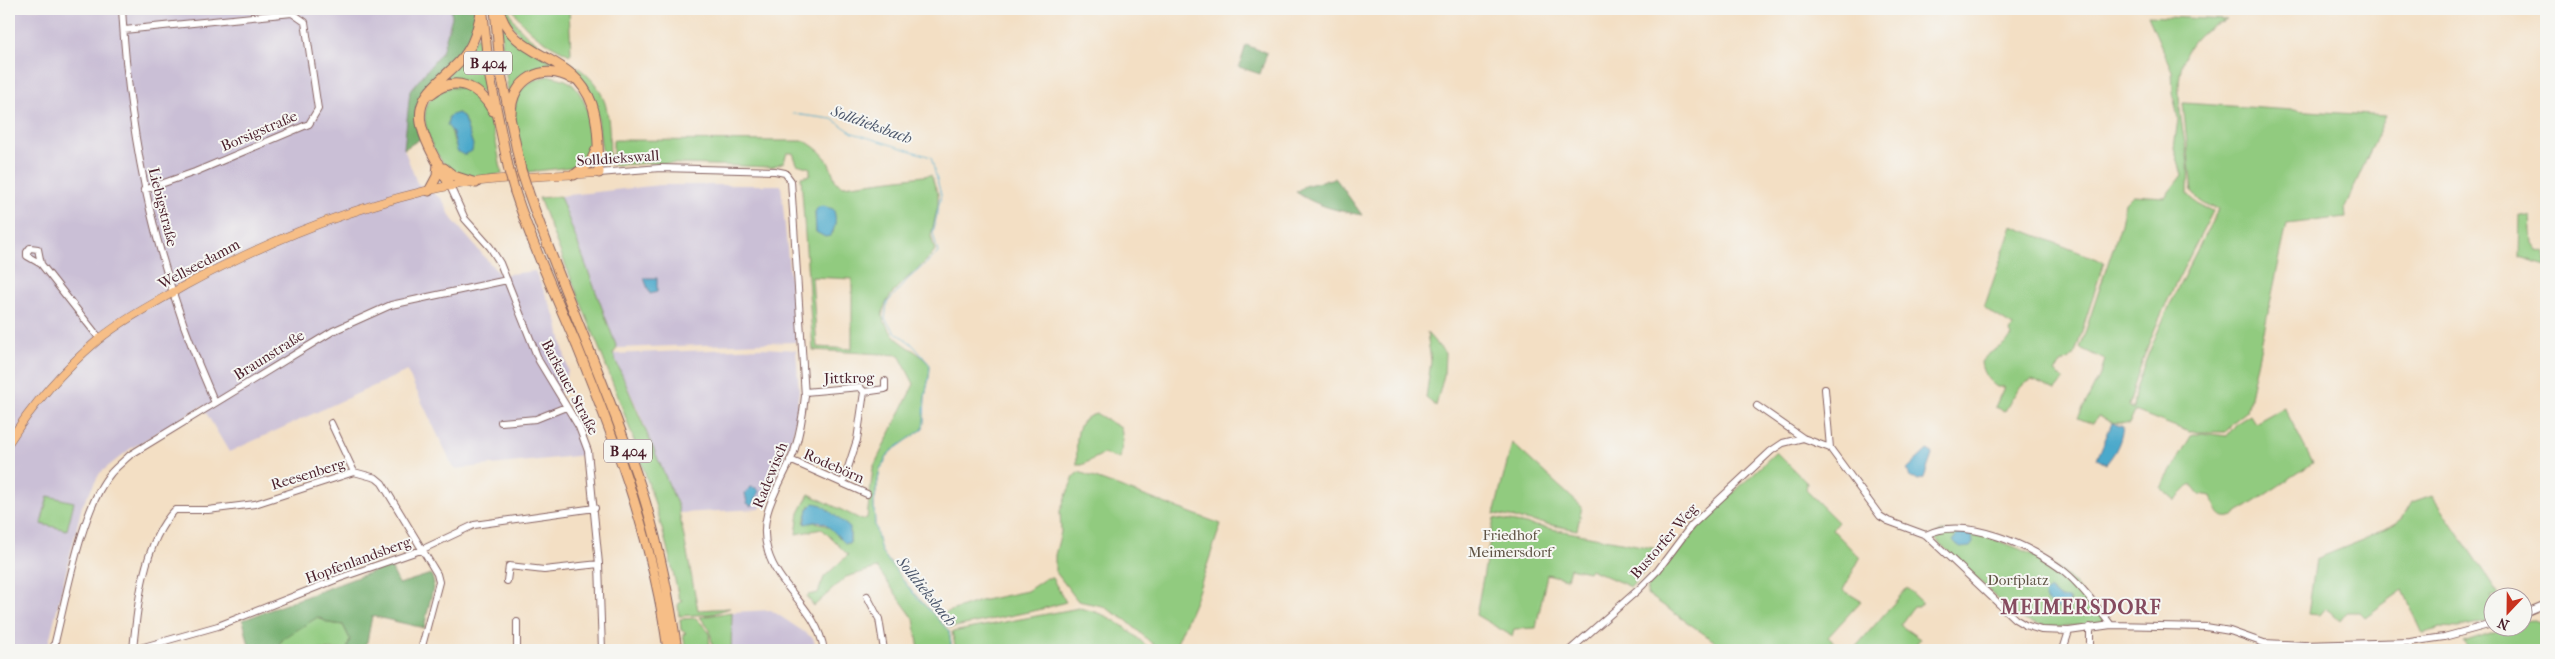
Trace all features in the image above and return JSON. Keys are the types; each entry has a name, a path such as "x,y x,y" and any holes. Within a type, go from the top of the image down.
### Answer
{"highway":[{"path":"450,186 425,138 421,122 425,99 434,84 468,51 483,9"},
{"name":"B 404","path":"483,9 489,73 496,116 515,192 628,482 649,554 668,650"},
{"name":"B 404","path":"495,9 501,74 521,170 552,260 606,394 641,488 662,568 677,650"},
{"path":"499,9 505,24 516,39 570,71 583,86 594,114 599,173"},
{"path":"512,133 512,100 520,85 530,76 542,72 556,72 571,78 583,86"},
{"path":"425,99 443,86 465,84 480,94 496,116"},
{"path":"574,175 590,163 596,147"},
{"path":"438,163 454,176 476,183"},
{"path":"429,191 437,176 438,163"}],"main road":[{"name":"Solldiekswall","path":"450,186 599,173"},
{"name":"Wellseedamm","path":"9,442 24,419 56,380 100,339 173,293 234,259 286,236 450,186"}],"street":[{"name":"Liebigstraße","path":"122,9 134,130 144,190 173,293 215,403"},
{"name":"Borsigstraße","path":"124,30 292,13 305,22 318,109 309,124 195,172 144,190"},
{"name":"Solldiekswall","path":"599,173 660,168 775,170 787,174"},
{"name":"Radewisch","path":"787,174 792,185 805,392 800,429 790,460 768,504 765,526 766,545 776,570 814,620 821,635 824,650"},
{"name":"Barkauer Straße","path":"450,186 463,215 493,252 507,280 539,361 579,427 588,451 599,564 602,650"},
{"path":"41,264 100,339"},
{"name":"Braunstraße","path":"53,650 87,521 101,488 111,473 130,456 333,331 367,314 391,305 507,280"},
{"name":"Jittkrog","path":"805,392 860,387 864,392 885,389 885,382"},
{"path":"1825,389 1830,448 1880,516 1888,521 1926,535 2015,619 2034,628 2069,631 2111,625 2206,627 2230,632 2264,643 2327,648 2410,642 2444,637 2482,627"},
{"path":"843,483 857,440 864,392"},
{"path":"1758,406 1803,438 1830,448"},
{"path":"501,422 536,419 566,407"},
{"path":"331,423 354,472"},
{"name":"Bustorfer Weg","path":"1570,650 1638,590 1658,570 1691,526 1771,451 1783,443 1803,438"},
{"name":"Rodebörn","path":"790,460 867,494"},
{"name":"Reesenberg","path":"133,650 143,579 158,536 175,510 235,508 354,472 376,478 382,483 439,582 420,650"},
{"name":"Hopfenlandsberg","path":"133,650 218,626 340,578 421,550 474,525 595,508"},
{"path":"1926,535 1937,529 1971,528 2042,556 2070,576 2111,625"},
{"path":"507,581 509,566 544,570 599,564"},
{"path":"867,596 878,619 884,650"},
{"path":"2532,610 2546,604"},
{"path":"517,622 518,650"},
{"path":"2090,627 2090,650"},
{"path":"2063,650 2069,631"}],"shaded area":[{"path":"9,9 451,9 452,17 442,52 410,91 404,149 417,183 442,199 452,219 500,275 535,271 557,320 568,371 558,397 585,455 454,469 407,371 229,452 202,406 130,449 100,473 82,506 47,650 9,650"},
{"path":"660,185 781,185 796,342 617,348 560,196"},
{"path":"762,348 796,350 799,391 794,431 777,474 760,509 679,513 639,412 613,354"},
{"path":"771,610 813,638 817,650 731,650 732,612"}],"green space":[{"path":"451,9 476,9 471,34 460,56 425,92 419,101 416,111 416,123 420,139 404,149 410,91 442,52 452,17"},
{"path":"504,9 509,9 517,24 528,36 572,63 597,86 607,111 610,165 605,160 602,152 596,106 587,86 549,60 522,38 509,20"},
{"path":"513,9 569,9 570,55 545,42 530,31"},
{"path":"2148,16 2227,20 2200,34 2189,47 2183,62 2179,96 2188,163 2188,194 2195,202 2213,211 2165,306 2144,356 2129,406 2134,410 2135,395 2153,343 2182,280 2218,210 2200,201 2192,192 2183,103 2386,116 2345,207 2346,217 2287,224 2247,411 2232,423 2226,432 2189,432 2135,411 2129,424 2111,422 2098,416 2093,424 2078,418 2100,375 2105,360 2080,348 2121,224 2125,203 2133,195 2165,197 2182,175 2174,148 2178,119 2173,94 2172,71"},
{"path":"499,18 504,28 561,70 544,70 529,74 518,83 509,99"},
{"path":"478,36 485,94 481,91 440,85"},
{"path":"1246,45 1267,53 1260,74 1239,67"},
{"path":"551,76 571,83 583,100 591,129 590,157 580,166 527,172 516,127 515,113 517,100 523,88 534,80"},
{"path":"447,88 467,89 482,104 488,114 492,127 502,174 475,178 459,176 444,164 438,155 428,134 425,114 431,99","holes":["458,113 463,116 473,145 455,145 448,118"]},
{"path":"613,140 805,141 822,154 828,162 836,182 843,186 931,175 938,194 938,206 931,236 935,250 890,296 882,316 898,340 930,365 923,429 890,452 880,470 874,503 875,525 881,551 911,590 949,631 952,650 919,650 914,619 877,568 846,577 814,606 807,597 808,595 818,593 824,577 848,555 822,529 796,534 799,513 809,494 862,520 867,518 873,468 914,384 899,355 813,350 801,177 810,175 810,168 797,164 793,153 787,153 784,162 772,167 653,163 613,165","holes":["823,206 834,211 833,233 816,232 815,212","812,277 852,279 852,349 817,347","810,505 850,532 850,543 845,543 828,526 804,522"]},
{"path":"1335,178 1362,215 1328,207 1311,201 1296,192 1304,186"},
{"path":"560,196 617,348 613,354 678,506 698,610 730,608 712,614 679,616 678,605 682,600 679,599 667,547 636,446 539,198"},
{"path":"2520,215 2530,217 2532,243 2537,250 2546,252 2546,265 2519,257"},
{"path":"2012,226 2104,262 2074,356 2062,363 2055,372 2064,379 2055,390 2032,380 2027,382 2016,393 2005,411 1995,407 2004,387 1997,387 1988,379 1981,362 1988,354 2012,336 2010,332 2013,326 1984,308"},
{"path":"1427,333 1445,353 1444,375 1436,406 1426,398 1431,361"},
{"path":"2284,407 2313,463 2233,516 2224,517 2221,515 2216,509 2212,496 2199,494 2191,484 2175,500 2161,488 2191,436 2202,433 2227,436 2237,423 2250,415 2255,423"},
{"path":"1097,414 1121,428 1123,440 1120,459 1103,454 1082,465 1077,465 1077,441 1080,427 1083,421"},
{"path":"1512,443 1582,507 1577,530 1494,514"},
{"path":"1776,452 1807,483 1806,490 1838,522 1832,529 1860,558 1843,590 1861,601 1828,637 1840,648 1838,650 1727,650 1647,594 1648,587 1705,520"},
{"path":"1079,472 1221,524 1195,601 1174,650 1159,650 1126,620 1102,606 1078,601 1055,571 1055,555 1061,532 1060,511 1074,476"},
{"path":"2432,495 2493,586 2482,586 2482,622 2458,628 2439,627 2423,634 2403,590 2365,617 2360,612 2347,612 2340,621 2326,608 2320,615 2308,614 2316,559 2363,540 2402,519 2412,502"},
{"path":"48,496 74,502 67,530 41,524"},
{"name":"Friedhof Meimersdorf","path":"1494,518 1663,550 1631,587 1590,569 1588,572 1570,568 1567,579 1547,574 1536,628 1514,629 1512,636 1476,615"},
{"name":"Dorfplatz","path":"1960,531 1985,536 2029,553 2054,566 2081,591 2106,623 2050,626 2028,622 2017,617 1932,536 1941,532","holes":["2052,591 2059,598 2071,600 2068,607 2059,609 2055,606"]},
{"path":"390,565 399,584 431,574 434,583 424,628 372,616 367,642 360,650 347,650 350,639 343,625 329,623 318,617 284,638 274,650 250,650 243,620"},
{"path":"1046,578 1052,578 1066,602 1038,610 950,628 939,615 980,601 1027,591"},
{"path":"1907,588 1922,602 1918,607 1913,607 1900,625 1920,639 1912,650 1853,650"},
{"path":"1079,608 1110,618 1151,650 956,650 952,632"},
{"path":"732,612 731,650 713,650 710,630 700,617"},
{"path":"317,617 329,623 343,625 350,639 347,650 274,650 284,638"},
{"path":"696,618 709,632 710,650 686,650 683,634 686,633 681,630 680,619"},
{"path":"2532,621 2546,625 2546,650 2470,650 2463,642 2482,636 2532,636"}],"water":[{"path":"458,113 463,116 473,145 472,151 464,155 457,151 453,133 447,125 449,116"},
{"path":"823,206 833,209 835,219 832,233 830,236 825,237 816,232 815,212 818,207"},
{"path":"644,278 657,278 657,292 650,294"},
{"path":"2112,423 2123,427 2117,447 2106,464 2097,459"},
{"path":"1927,450 1932,455 1924,478 1919,480 1910,478 1907,469"},
{"path":"751,487 759,491 754,504 751,506 747,503 745,493"},
{"path":"814,503 822,505 850,528 850,543 845,543 826,524 819,521 805,524 808,509"},
{"path":"1958,533 1972,535 1973,543 1970,547 1960,548 1953,540"},
{"path":"2049,589 2059,598 2070,599 2068,607 2059,609 2046,601 2044,594"}],"waterway":[{"name":"Solldieksbach","path":"793,114 832,119 853,133 931,157 941,195 933,233 938,253 907,280 887,303 885,319 894,331 912,344 930,365 923,429 890,452 880,470 874,503 875,525 881,551 911,591 949,631 952,650"}],"district":[{"name":"MEIMERSDORF","path":"2081,607"}]}
